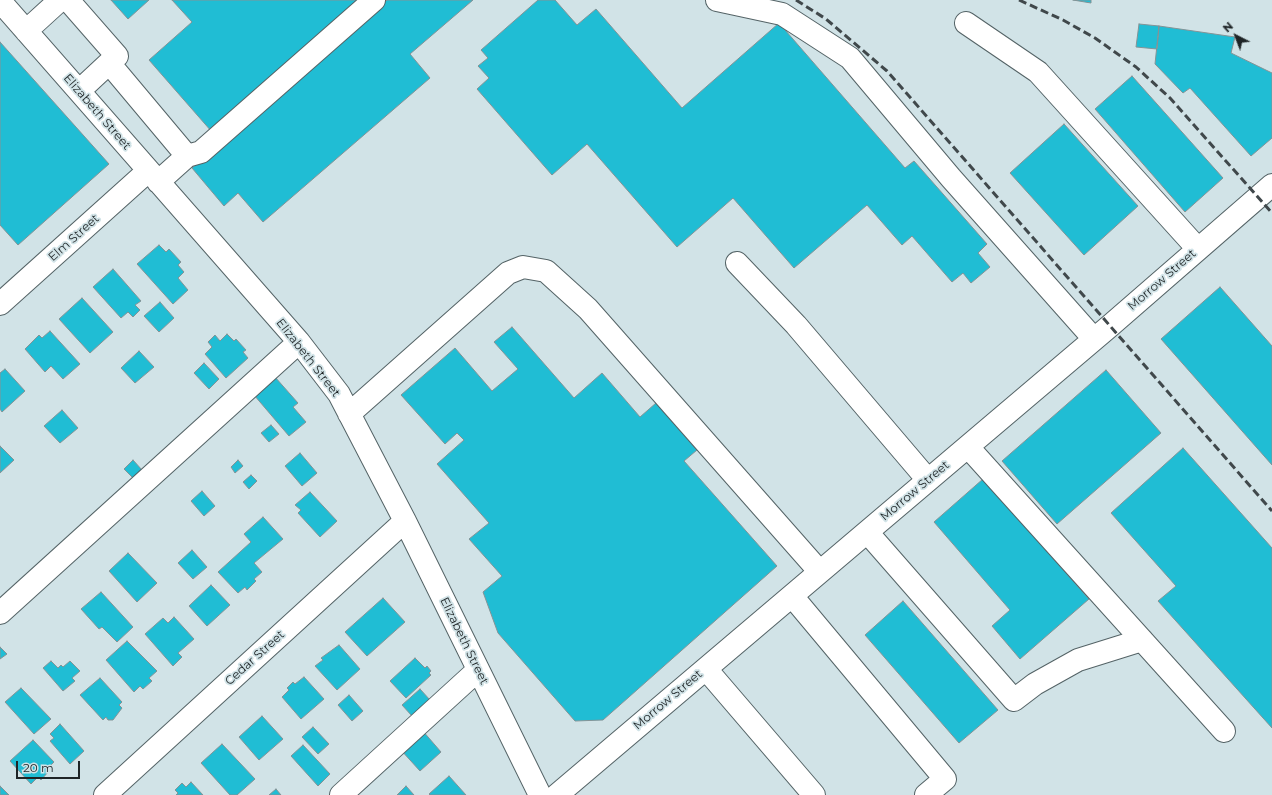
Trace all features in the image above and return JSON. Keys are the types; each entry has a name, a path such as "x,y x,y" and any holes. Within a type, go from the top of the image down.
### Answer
{"street":[{"path":"26,31 60,0"},
{"path":"68,0 117,56 79,92"},
{"name":"Elm Street","path":"0,304 153,176 187,156 201,152 374,0"},
{"path":"716,0 782,14 850,58 951,178 1094,339"},
{"name":"Elizabeth Street","path":"0,1 299,342 339,394 405,522 540,795"},
{"path":"966,23 1038,72 1198,249"},
{"path":"109,63 187,156"},
{"name":"Morrow Street","path":"557,795 968,447 1272,185"},
{"path":"737,263 796,325 928,480"},
{"path":"349,414 508,272 523,267 546,271 588,309 820,572"},
{"path":"0,613 299,342"},
{"path":"968,447 1224,731"},
{"name":"Cedar Street","path":"105,795 405,522"},
{"path":"867,532 1014,700 1035,684 1078,660 1142,640"},
{"path":"792,596 945,779 926,795"},
{"path":"706,669 814,795"},
{"path":"341,795 478,670"}],"building":[{"path":"111,0 149,0 128,19"},
{"path":"172,0 359,0 212,132 149,60 192,22"},
{"path":"387,0 473,0 410,54 430,78 263,222 238,193 224,206 192,168"},
{"path":"538,0 555,0 577,25 596,9 682,108 779,23 905,168 914,161 987,244 978,253 990,267 971,283 963,273 952,282 912,236 902,245 867,205 794,268 733,198 677,247 587,144 552,175 477,89 489,78 478,66 488,58 481,50"},
{"path":"1073,0 1091,0 1091,3"},
{"path":"1139,24 1159,26 1157,49 1136,47"},
{"path":"1159,26 1235,37 1231,53 1272,73 1272,138 1251,156 1190,88 1183,93 1155,64"},
{"path":"0,42 109,164 18,245 0,225"},
{"path":"1132,76 1223,178 1185,212 1095,109"},
{"path":"1064,124 1138,206 1084,255 1010,173"},
{"path":"159,245 166,252 169,249 181,262 178,265 184,272 178,278 188,290 173,304 137,264"},
{"path":"113,269 141,301 135,305 140,310 133,317 128,312 121,318 93,287"},
{"path":"1220,287 1272,346 1272,465 1161,339"},
{"path":"82,298 113,332 90,353 59,319"},
{"path":"160,302 174,318 159,332 144,316"},
{"path":"512,327 574,398 602,373 640,417 656,403 697,450 684,461 777,566 603,720 575,721 498,633 483,592 502,576 469,539 489,523 437,464 464,440 457,433 445,444 401,395 455,348 492,391 518,369 494,342"},
{"path":"50,331 80,364 63,379 51,366 45,372 25,349 39,335 42,338"},
{"path":"227,334 234,341 236,339 246,350 243,352 248,358 226,378 205,354 212,347 208,342 215,335 220,341"},
{"path":"139,351 154,367 135,383 121,368"},
{"path":"204,363 219,379 209,389 194,373"},
{"path":"5,369 25,391 2,412 0,409 0,373"},
{"path":"1106,370 1161,433 1057,524 1002,461"},
{"path":"275,377 298,403 293,407 306,422 289,436 254,395"},
{"path":"62,410 78,428 60,443 44,426"},
{"path":"271,425 279,434 269,442 261,433"},
{"path":"0,446 14,460 0,473"},
{"path":"1183,448 1272,548 1272,728 1158,601 1176,586 1111,513"},
{"path":"300,453 317,473 302,486 285,466"},
{"path":"133,460 142,470 133,478 124,469"},
{"path":"238,460 243,466 235,473 231,467"},
{"path":"251,475 257,481 249,489 243,482"},
{"path":"983,479 1089,599 1020,659 992,626 1010,610 934,522"},
{"path":"202,491 215,506 204,516 191,501"},
{"path":"310,492 337,521 320,537 298,513 301,510 295,505"},
{"path":"263,517 283,539 254,563 262,572 254,579 256,581 247,590 245,587 238,593 218,572 251,542 244,534"},
{"path":"192,550 207,567 193,579 178,563"},
{"path":"128,553 157,583 137,602 109,571"},
{"path":"211,585 230,605 207,626 189,606"},
{"path":"101,592 133,627 117,642 102,627 99,629 81,609"},
{"path":"383,598 405,622 367,656 345,632"},
{"path":"903,601 998,710 959,743 865,635"},
{"path":"174,617 194,639 178,653 182,657 173,666 145,634 163,618 168,623"},
{"path":"127,641 157,671 149,678 152,681 143,689 140,686 134,692 106,660"},
{"path":"339,645 360,669 337,690 315,666 323,660 321,658"},
{"path":"0,647 7,654 0,659"},
{"path":"415,658 425,668 427,666 431,671 429,673 431,675 406,698 390,681"},
{"path":"51,661 58,668 61,665 63,667 70,661 80,671 72,678 75,681 63,691 43,668"},
{"path":"304,677 324,699 301,719 282,697 289,690 287,688 293,682 295,684"},
{"path":"100,678 122,702 119,705 122,708 113,720 108,720 106,717 103,720 80,695"},
{"path":"21,688 51,719 34,734 5,702"},
{"path":"420,689 430,700 412,716 402,705"},
{"path":"349,695 363,711 352,721 338,705"},
{"path":"262,716 283,739 259,760 239,737"},
{"path":"60,724 84,751 70,764 50,741 54,738 50,734"},
{"path":"313,727 329,744 318,754 302,737"},
{"path":"422,730 441,752 420,771 400,749"},
{"path":"33,740 54,762 47,769 49,771 41,780 38,777 31,784 10,761"},
{"path":"222,744 255,779 237,795 230,795 201,763"},
{"path":"303,745 330,774 318,786 291,756"},
{"path":"449,776 466,795 429,794"},
{"path":"191,782 203,795 176,795 178,793 175,790 182,783 186,787"},
{"path":"0,786 9,795 0,795"},
{"path":"406,786 414,795 397,795"},
{"path":"276,789 281,795 269,795"}],"railway":[{"path":"796,0 826,19 887,71 1272,511"},
{"path":"1019,0 1063,20 1095,38 1136,67 1170,98 1272,213"}]}
